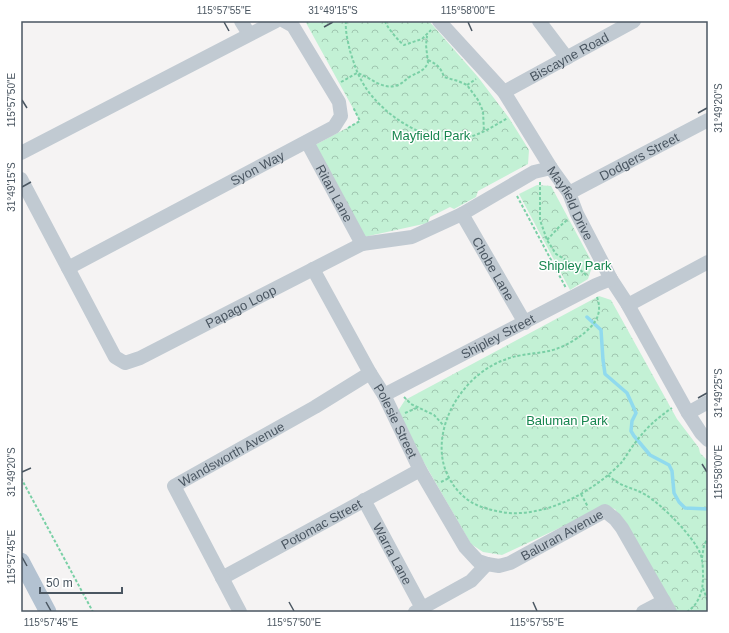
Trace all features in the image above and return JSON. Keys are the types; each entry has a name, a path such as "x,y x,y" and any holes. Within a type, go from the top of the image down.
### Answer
{"main road":[{"path":"21,561 48,612"}],"street":[{"path":"242,21 249,34"},
{"path":"21,152 276,21"},
{"name":"Syon Way","path":"68,268 334,128 341,116 338,102 293,26 284,21"},
{"path":"539,21 567,58"},
{"name":"Biscayne Road","path":"504,92 634,21"},
{"name":"Mayfield Drive","path":"436,23 504,92 551,168 569,193 577,214 611,279 628,305 688,413 701,433 708,440"},
{"name":"Dodgers Street","path":"569,193 708,120"},
{"name":"Ritan Lane","path":"307,142 362,244"},
{"name":"Papago Loop","path":"21,179 115,357 124,363 140,358 362,244 412,237 462,214 534,172 551,168"},
{"name":"Chobe Lane","path":"462,214 525,323"},
{"path":"628,305 708,262"},
{"name":"Polesie Street","path":"314,269 370,373 384,395 420,470 466,547 478,561 487,564"},
{"name":"Shipley Street","path":"384,395 611,279"},
{"name":"Wandsworth Avenue","path":"240,612 174,486 316,407 370,373"},
{"path":"688,413 708,402"},
{"name":"Potomac Street","path":"222,578 420,470"},
{"name":"Warra Lane","path":"364,500 419,610"},
{"name":"Baluran Avenue","path":"487,564 499,566 510,563 605,511 615,518 622,528 667,606"},
{"path":"419,610 471,581 487,564"},
{"path":"643,612 667,606"}],"path":[{"path":"346,21 346,32 349,47 357,73 369,93 381,106 419,132 440,138 468,138 484,132 509,118 505,112"},
{"path":"385,21 386,25 404,45 427,36 436,23"},
{"path":"339,83 357,73 362,74 382,86 392,87 405,81 421,72 427,66 427,36"},
{"path":"428,60 441,68 444,77 467,85 481,105 484,132"},
{"path":"467,85 478,77"},
{"path":"347,128 360,121 350,102"},
{"path":"542,180 538,180 540,220 547,240 556,254 577,267 591,279"},
{"path":"514,191 572,298"},
{"path":"547,240 565,221 577,214"},
{"path":"595,294 599,302 598,316 591,326 579,336 560,348 512,357 495,364 469,384 456,401 444,426 442,454 449,478 463,497 475,505 500,512 521,513 540,510 561,503 597,485 622,461 633,444 650,425 674,406"},
{"path":"398,388 408,402 434,415 444,426"},
{"path":"404,414 419,408"},
{"path":"608,475 621,485 645,495 662,508 689,536 700,552 702,559"},
{"path":"21,478 93,612"},
{"path":"581,494 590,511"},
{"path":"687,612 696,603 702,587 702,559 704,546 708,538"},
{"path":"702,587 708,602"}],"green space":[{"name":"Mayfield Park","path":"305,21 429,21 478,77 509,118 529,150 528,164 478,191 476,197 454,209 450,207 430,217 428,223 364,237 315,145 360,121"},
{"name":"Shipley Park","path":"537,185 551,186 593,264 588,279 570,290 519,194"},
{"name":"Baluman Park","path":"599,296 611,300 677,419 699,448 700,453 708,461 708,612 672,612 615,509 604,507 502,555 483,552 471,544 396,414 405,400"}],"waterway":[{"path":"587,317 601,330 605,374 627,393 636,413 632,421 631,431 634,436 650,455 669,465 672,471 674,493 679,502 685,508 708,509"}]}
